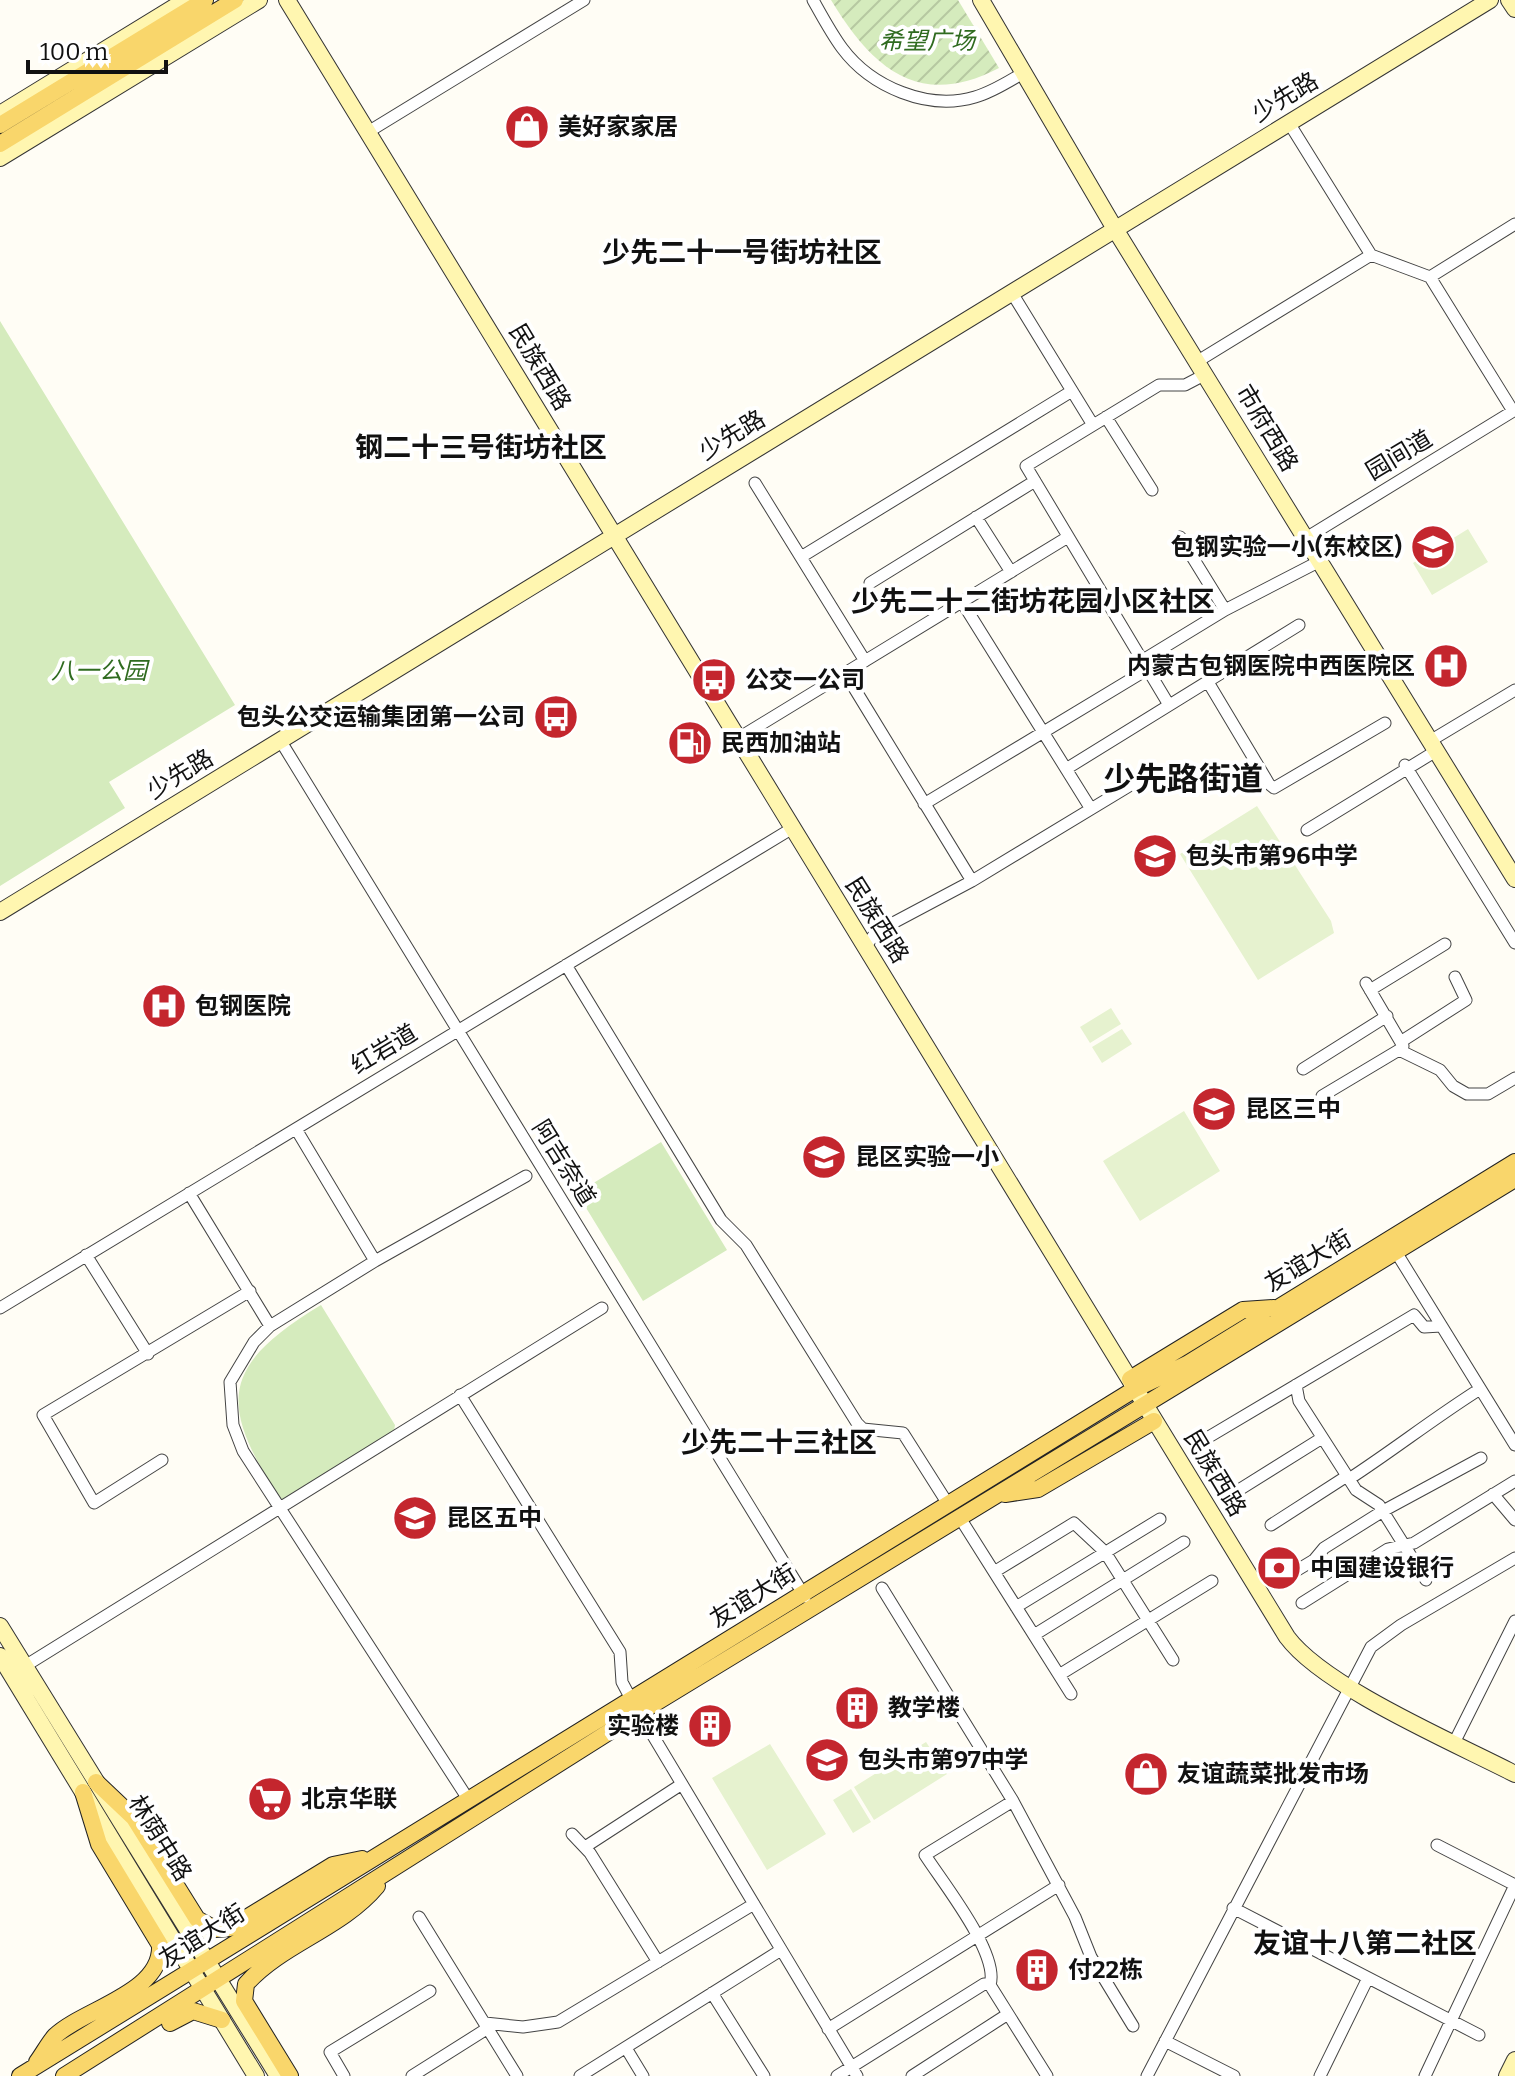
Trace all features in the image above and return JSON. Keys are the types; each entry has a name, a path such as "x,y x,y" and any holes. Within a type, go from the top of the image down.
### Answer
{"main road":[{"path":"0,114 186,0"},
{"path":"0,125 205,0"},
{"path":"0,144 235,0"},
{"path":"0,158 259,0"},
{"name":"民族西路","path":"287,0 1287,1637 1307,1660 1349,1686 1515,1774"},
{"name":"市府西路","path":"981,0 1115,229 1515,879"},
{"name":"少先路","path":"0,912 1490,0"},
{"path":"1509,0 1515,9"},
{"path":"33,124 60,121"},
{"name":"友谊大街","path":"954,1511 995,1496 1145,1405 1276,1308 1515,1162"},
{"name":"友谊大街","path":"64,2076 387,1874 635,1706 954,1511 1090,1417 1132,1384 1189,1370 1507,1189 1515,1179"},
{"path":"1132,1384 1243,1310 1276,1308"},
{"path":"1090,1417 1100,1432"},
{"path":"995,1496 1038,1489 1154,1421"},
{"name":"林荫中路","path":"0,1626 12,1674"},
{"name":"林荫中路","path":"0,1656 207,1960 278,2076"},
{"name":"友谊大街","path":"26,2072 468,1799 635,1706"},
{"path":"89,1787 134,1818 197,1919 215,1929 230,1928 333,1865 375,1856"},
{"path":"26,2072 56,2035 149,1977 160,1954 160,1945 99,1844 89,1787"},
{"name":"林荫中路","path":"89,1787 256,2076"},
{"path":"290,2076 244,2001 246,1984 268,1964 359,1908 387,1874"},
{"path":"83,2076 187,2012 198,2012 222,2020"},
{"path":"1507,2076 1515,2060"}],"street":[{"path":"368,132 584,0"},
{"path":"813,0 853,60 873,78 905,93 943,101 964,99 993,90 1025,72"},
{"path":"1289,123 1371,255 1430,277 1514,411"},
{"path":"1430,277 1515,224"},
{"path":"1169,705 1026,466 1159,385 1185,385 1202,367 1371,255"},
{"path":"1012,293 1093,425"},
{"path":"801,557 1072,391"},
{"name":"园间道","path":"1306,538 1514,411"},
{"path":"1106,417 1152,490"},
{"path":"870,583 1035,481"},
{"path":"755,483 865,661"},
{"path":"976,517 1011,572"},
{"path":"737,739 1068,537"},
{"path":"1180,537 1225,610"},
{"path":"924,804 1043,732 1225,610 1320,561"},
{"path":"962,602 1091,809"},
{"path":"1066,769 1299,625"},
{"path":"845,673 972,881"},
{"path":"1208,682 1274,788 1385,723"},
{"path":"1307,830 1406,767 1515,690"},
{"name":"阿吉奈道","path":"280,740 807,1600"},
{"path":"1406,767 1515,943"},
{"path":"866,946 876,932 972,881 1134,783"},
{"name":"红岩道","path":"0,1308 791,829"},
{"path":"1445,944 1368,987 1402,1046 1440,1070 1453,1086 1467,1094 1488,1094 1515,1078"},
{"path":"566,965 721,1220 746,1245 857,1423 863,1429 903,1433 1071,1694"},
{"path":"1322,1096 1402,1046 1466,1000 1455,977"},
{"path":"1303,1069 1387,1016"},
{"path":"296,1129 375,1261"},
{"path":"468,1799 243,1451 233,1425 230,1382 254,1342 270,1326 375,1261 526,1176"},
{"path":"189,1193 270,1326"},
{"path":"1396,1252 1515,1445"},
{"path":"86,1255 148,1354"},
{"path":"162,1460 94,1503 43,1415 250,1291"},
{"path":"12,1674 602,1308"},
{"path":"1207,1438 1414,1315 1424,1327 1441,1326"},
{"path":"1296,1385 1299,1401 1322,1438 1359,1493 1383,1511 1426,1580"},
{"path":"1271,1525 1480,1389"},
{"path":"460,1395 620,1652 622,1682 635,1706 854,2072"},
{"path":"1234,1493 1322,1438"},
{"path":"1289,1575 1314,1560 1324,1548 1383,1511 1481,1458"},
{"path":"1302,1603 1388,1549 1407,1546 1515,1481"},
{"path":"1493,1494 1515,1520"},
{"path":"1016,1607 1160,1519"},
{"path":"994,1572 1074,1523 1105,1552 1173,1660"},
{"path":"1034,1635 1184,1542"},
{"path":"1147,2076 1349,1686 1375,1643 1515,1558"},
{"path":"1059,1675 1212,1581"},
{"path":"882,1588 1013,1801 1059,1885 1091,1957 1133,2026"},
{"path":"1454,1743 1515,1621"},
{"path":"585,1847 682,1784"},
{"path":"1013,1801 925,1855 991,1965 990,1985 1047,2076"},
{"path":"572,1834 585,1847 658,1962"},
{"path":"1425,2076 1515,1885 1437,1845"},
{"path":"828,2029 1059,1885"},
{"path":"412,2076 486,2026 523,2027 558,2022 754,1904"},
{"path":"1233,1908 1479,2035"},
{"path":"419,1917 517,2076"},
{"path":"580,2076 781,1950"},
{"path":"1320,2076 1368,1978"},
{"path":"837,2076 854,2072 984,1984 990,1985"},
{"path":"344,2076 330,2052 430,1991"},
{"path":"712,1993 764,2076"},
{"path":"912,2076 1008,2014"},
{"path":"1165,2041 1234,2076"},
{"path":"626,2048 643,2076"}],"green space":[{"name":"希望广场","path":"831,0 958,0 999,68 970,80 945,85 921,83 900,75 863,45"},
{"name":"八一公园","path":"0,321 235,705 109,782 125,808 0,886"},
{"path":"1468,529 1488,562 1432,595 1413,563"},
{"path":"1257,806 1331,921 1334,933 1258,980 1180,854"},
{"path":"1111,1008 1121,1024 1090,1043 1080,1027"},
{"path":"1122,1029 1132,1044 1102,1063 1092,1047"},
{"path":"1184,1111 1220,1171 1140,1221 1103,1161"},
{"path":"661,1142 727,1250 643,1301 577,1193"},
{"path":"321,1305 395,1425 394,1431 281,1500 246,1438 239,1412 240,1389 247,1368 263,1348"},
{"path":"926,1742 947,1774 874,1820 854,1787"},
{"path":"770,1744 826,1834 767,1870 712,1778"},
{"path":"851,1789 871,1822 853,1833 833,1800"}],"place":[{"name":"美好家家居","path":"527,127"},
{"name":"包钢实验一小(东校区)","path":"1433,547"},
{"name":"内蒙古包钢医院中西医院区","path":"1446,666"},
{"name":"公交一公司","path":"714,680"},
{"name":"包头公交运输集团第一公司","path":"556,717"},
{"name":"民西加油站","path":"690,743"},
{"name":"包头市第96中学","path":"1155,856"},
{"name":"包钢医院","path":"164,1006"},
{"name":"昆区三中","path":"1214,1109"},
{"name":"昆区实验一小","path":"824,1157"},
{"name":"昆区五中","path":"415,1518"},
{"name":"中国建设银行","path":"1279,1568"},
{"name":"教学楼","path":"857,1708"},
{"name":"实验楼","path":"710,1726"},
{"name":"包头市第97中学","path":"827,1760"},
{"name":"友谊蔬菜批发市场","path":"1146,1774"},
{"name":"北京华联","path":"270,1799"},
{"name":"付22栋","path":"1037,1970"}],"district":[{"name":"少先二十一号街坊社区","path":"742,252"},
{"name":"钢二十三号街坊社区","path":"481,447"},
{"name":"少先二十二街坊花园小区社区","path":"1033,601"},
{"name":"少先路街道","path":"1183,779"},
{"name":"少先二十三社区","path":"779,1442"},
{"name":"友谊十八第二社区","path":"1365,1943"}]}
